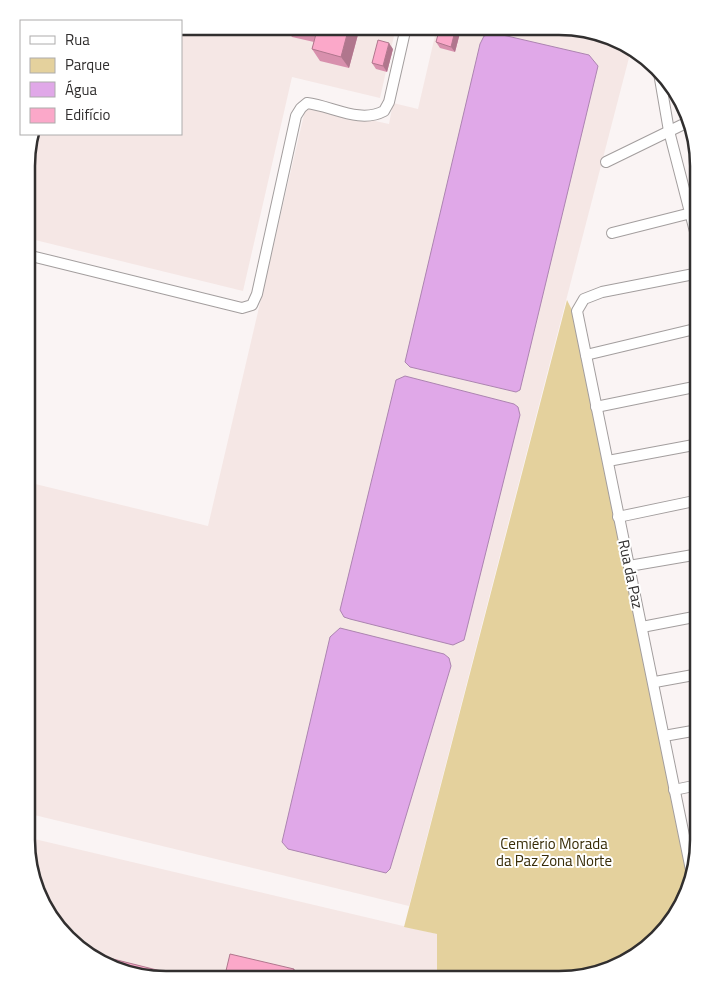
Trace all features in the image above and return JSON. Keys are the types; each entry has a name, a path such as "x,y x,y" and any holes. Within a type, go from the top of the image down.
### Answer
{"street":[{"path":"35,257 242,308 252,305 257,294 296,116 306,103 364,116 384,111 392,91 404,35"},
{"path":"660,84 669,131 690,196"},
{"path":"606,162 683,124"},
{"path":"612,233 690,213"},
{"name":"Rua da Paz","path":"689,856 674,790 655,682 618,517 578,306 584,299 602,292 690,275"},
{"path":"586,355 690,330"},
{"path":"596,407 690,388"},
{"path":"608,461 690,446"},
{"path":"618,517 690,502"},
{"path":"629,566 690,556"},
{"path":"642,627 690,618"},
{"path":"655,682 690,675"},
{"path":"664,736 690,731"},
{"path":"674,790 690,787"}],"shaded area":[{"path":"182,35 394,35 380,98 292,77 243,291 35,240 35,166 38,135 182,135"},
{"path":"435,35 576,36 593,39 609,45 629,56 409,906 35,815 35,484 208,526 306,106 389,124 393,103 418,109"},
{"path":"35,839 437,934 437,971 166,971 132,967 100,953 86,944 62,920 42,882 35,849"}],"green space":[{"name":"Cemiério Morada da Paz Zona Norte","path":"567,300 572,310 686,870 683,882 668,913 632,949 593,967 576,970 437,971 437,934 404,927"}],"water":[{"path":"503,35 589,55 598,66 520,390 516,392 410,367 405,362 480,44 484,36"},
{"path":"405,376 514,404 518,407 520,415 464,640 453,645 350,619 344,617 340,610 396,380"},
{"path":"340,628 444,654 449,658 451,666 390,869 386,873 288,849 282,842 330,637"}],"building":[{"path":"316,35 347,35 341,57 312,49"},
{"path":"438,35 454,35 451,47 436,42"},
{"path":"378,40 389,43 383,66 372,63"},
{"path":"230,954 294,969 293,971 226,971"},
{"path":"111,958 159,971 132,967"}]}
